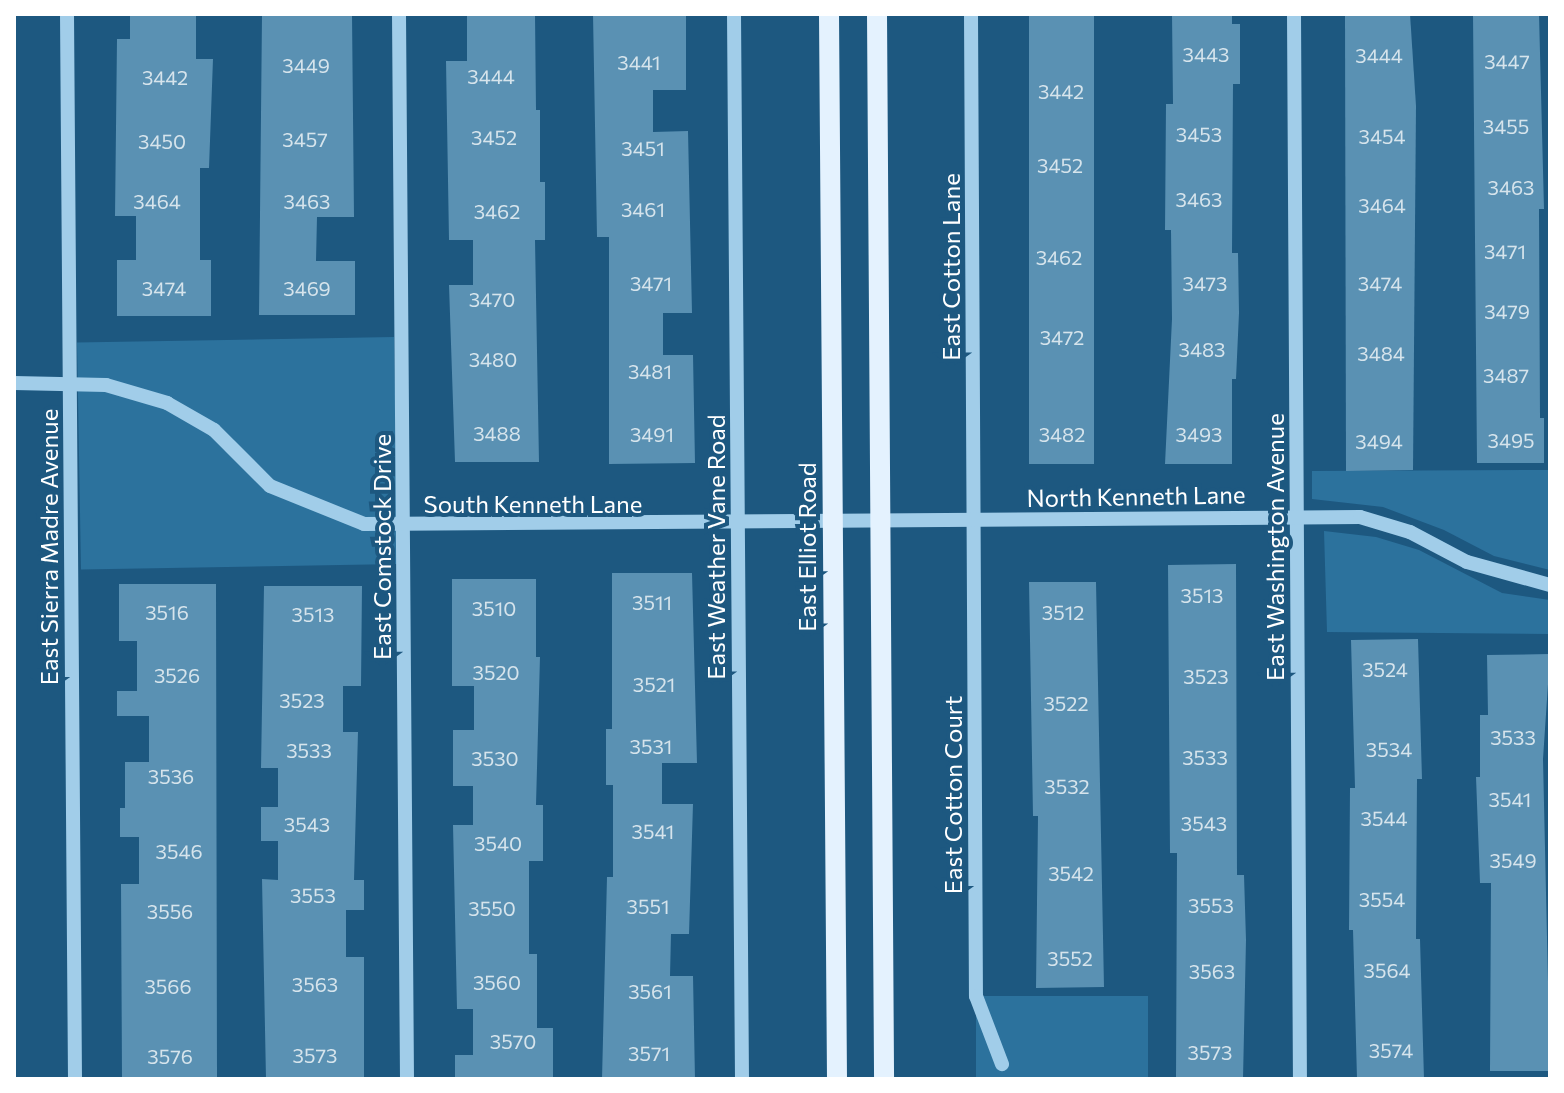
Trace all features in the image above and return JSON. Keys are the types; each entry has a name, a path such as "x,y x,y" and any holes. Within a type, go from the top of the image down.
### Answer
{"main road":[{"name":"East Elliot Road","path":"829,14 843,523 837,1079"},
{"path":"877,14 884,1079"}],"street":[{"name":"East Sierra Madre Avenue","path":"67,14 75,1079"},
{"name":"East Comstock Drive","path":"399,14 407,1079"},
{"name":"East Weather Vane Road","path":"734,14 742,1079"},
{"name":"East Cotton Lane","path":"971,14 975,520"},
{"name":"East Washington Avenue","path":"1294,14 1300,1079"},
{"name":"South Kenneth Lane","path":"14,383 70,383 135,391 167,403 214,430 270,486 326,512 364,524 404,527 843,523"},
{"name":"North Kenneth Lane","path":"843,523 881,520 1360,517 1410,532 1467,562 1550,585"},
{"name":"East Cotton Court","path":"975,520 976,996 1002,1064"}],"shaded area":[{"path":"394,337 398,564 81,569 77,343"},
{"path":"1550,470 1550,570 1494,556 1444,530 1383,507 1312,499 1312,471"},
{"path":"1324,531 1376,537 1419,550 1502,593 1550,600 1550,634 1327,632"},
{"path":"976,996 1148,996 1148,1079 976,1079"}],"building":[{"path":"130,14 196,14 196,59 213,59 209,168 200,168 200,260 211,260 211,316 117,316 117,260 136,260 136,216 115,216 117,39 130,39"},
{"path":"262,14 352,14 354,217 317,217 316,261 355,261 355,315 259,315"},
{"path":"467,14 535,14 540,182 545,182 545,240 535,240 539,462 455,462 449,285 473,285 473,240 449,240 446,61 467,61"},
{"path":"593,14 686,14 686,90 653,90 653,132 688,131 692,313 663,313 663,355 693,355 695,463 609,464 609,237 597,237"},
{"path":"1029,14 1094,14 1094,464 1029,464"},
{"path":"1172,14 1232,14 1232,24 1240,24 1240,84 1233,84 1232,253 1238,253 1239,313 1236,379 1232,379 1232,464 1165,464 1172,319 1171,230 1165,230 1166,104 1173,104"},
{"path":"1345,14 1410,14 1416,106 1413,470 1346,471"},
{"path":"1473,14 1539,14 1544,209 1539,209 1540,418 1544,418 1544,463 1477,463"},
{"path":"1236,564 1237,875 1244,875 1246,940 1243,1079 1176,1079 1177,853 1170,853 1168,565"},
{"path":"612,573 692,573 697,763 662,763 662,804 693,804 689,934 671,934 670,976 693,976 695,1079 602,1079 607,877 613,877 613,785 606,785 606,729 612,729"},
{"path":"452,579 536,579 536,657 540,657 536,805 543,805 543,861 529,861 529,954 537,954 537,1028 553,1028 553,1079 455,1079 455,1055 473,1055 473,1009 457,1009 453,825 473,825 473,786 453,786 453,730 474,730 474,686 452,686"},
{"path":"1029,582 1096,582 1104,987 1036,988 1038,816 1033,816"},
{"path":"119,584 216,584 217,1079 122,1079 121,884 139,884 139,837 120,837 120,808 125,808 125,762 149,762 149,716 117,716 117,691 137,691 137,641 119,641"},
{"path":"264,586 362,586 361,686 343,686 343,732 358,732 354,880 364,880 364,910 346,910 346,957 364,957 364,1079 266,1079 262,879 278,880 278,841 261,841 261,807 278,807 278,768 261,768"},
{"path":"1418,639 1422,779 1417,779 1416,939 1420,939 1424,1079 1357,1079 1353,930 1349,930 1350,788 1355,788 1351,640"},
{"path":"1550,654 1543,759 1550,1071 1490,1071 1491,883 1480,883 1476,777 1480,777 1480,715 1488,715 1487,655"}]}
